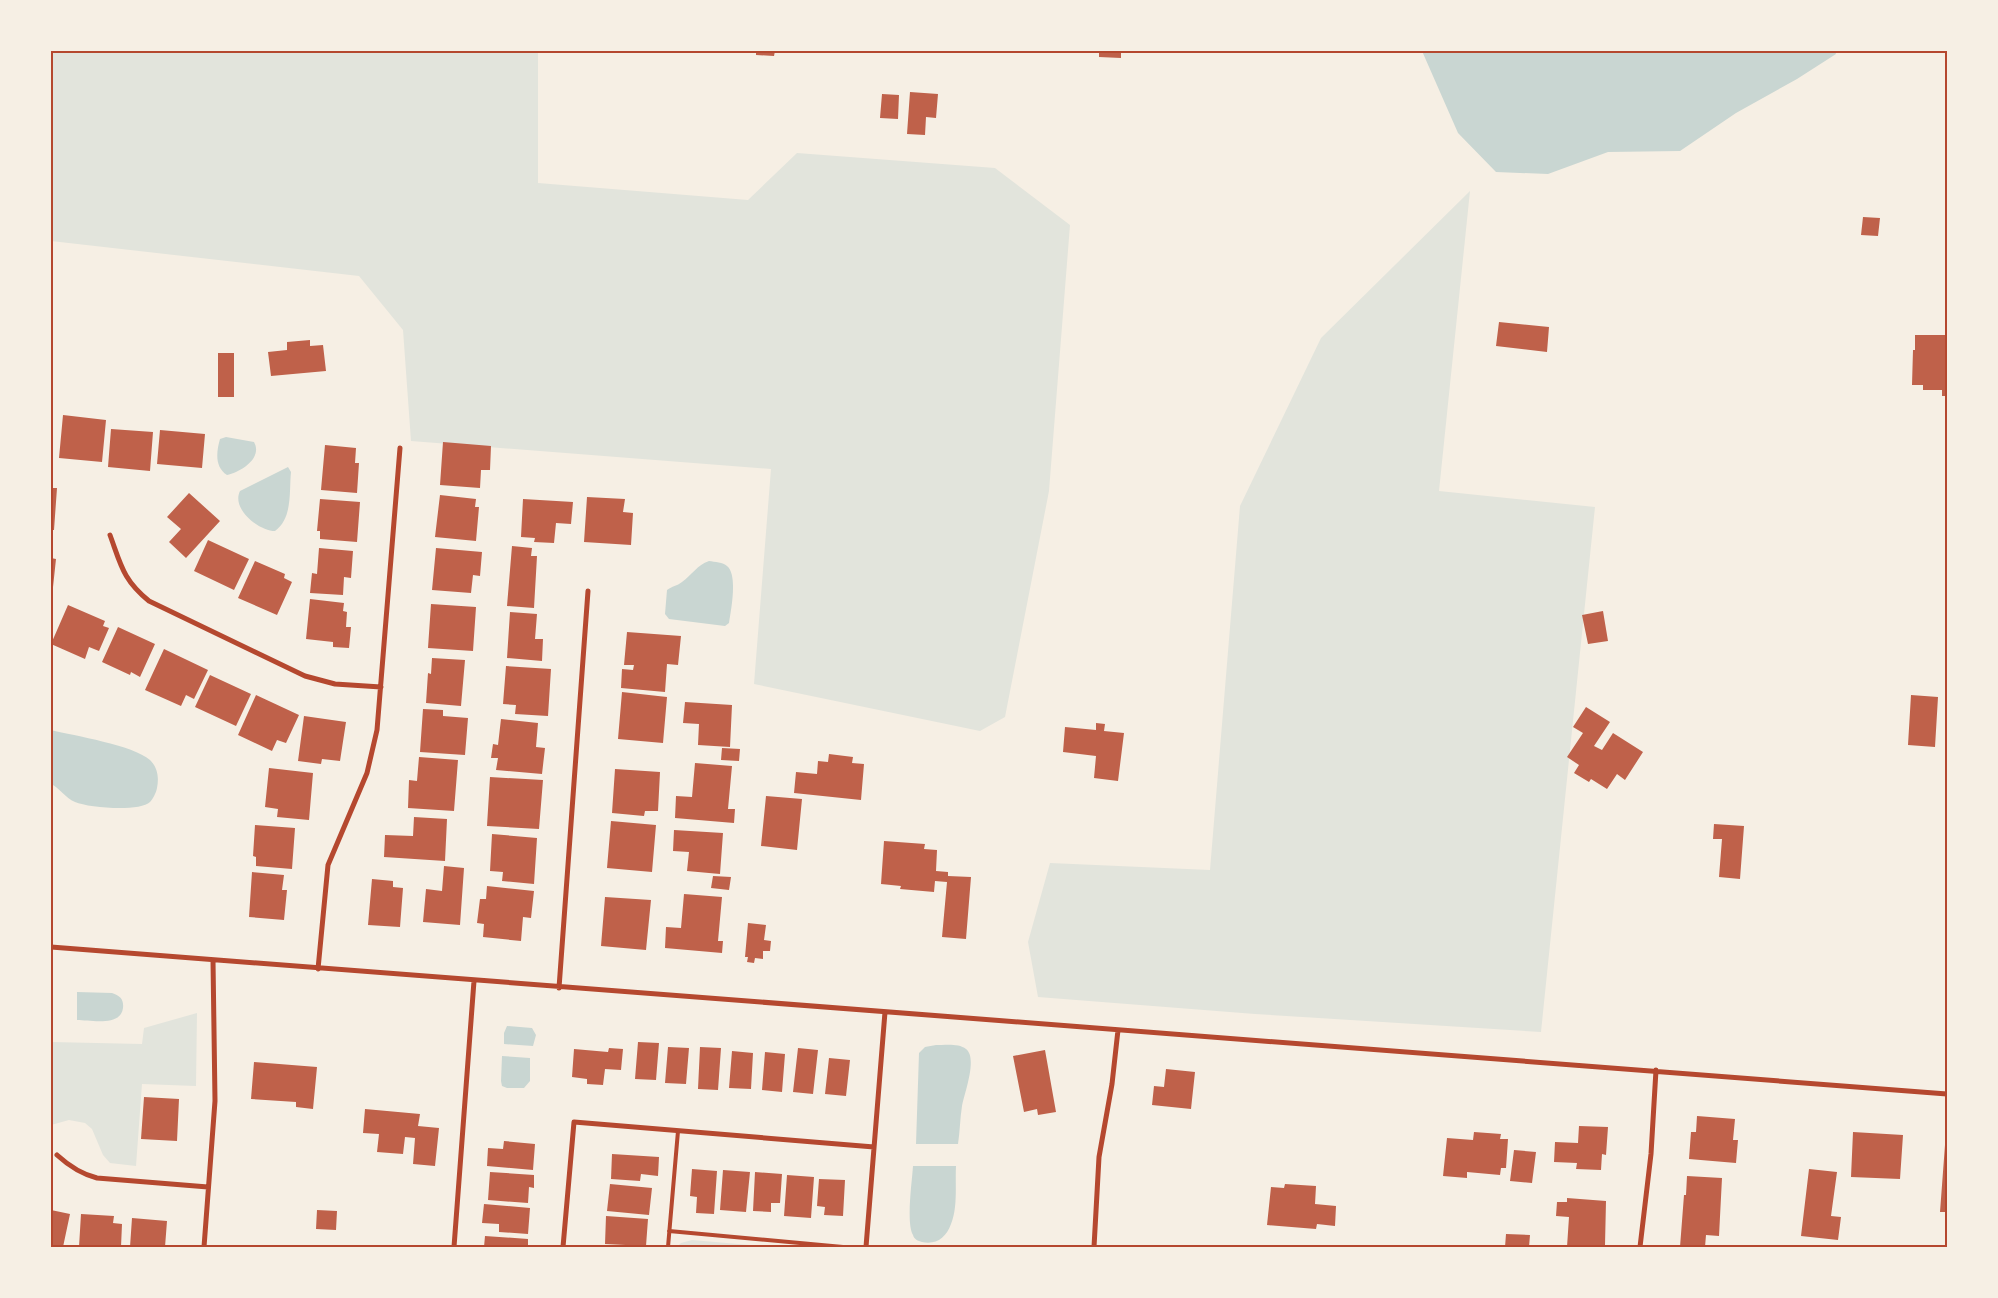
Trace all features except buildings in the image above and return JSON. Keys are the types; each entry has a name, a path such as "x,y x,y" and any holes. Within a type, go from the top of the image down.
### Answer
{"street":[{"path":"318,969 328,866 367,773 377,730 400,448"},
{"path":"110,535 131,585 149,601 305,676 335,684 381,687"},
{"path":"559,988 588,591"},
{"path":"51,946 559,988 1656,1070 1947,1094"},
{"path":"204,1247 215,1100 213,960"},
{"path":"454,1247 474,981"},
{"path":"866,1247 885,1012"},
{"path":"1094,1247 1099,1158 1112,1084 1118,1030"},
{"path":"1640,1247 1652,1154 1656,1070"},
{"path":"563,1247 574,1122 874,1148"},
{"path":"57,1155 73,1169 97,1178 208,1187"}],"lane":[{"path":"668,1247 678,1131"},
{"path":"669,1231 843,1247"}],"shaded area":[{"path":"51,51 538,51 538,183 748,200 797,153 995,168 1070,225 1049,491 1005,717 980,731 754,684 771,469 411,441 403,330 359,276 51,241"},
{"path":"1422,51 1835,51 1836,54 1797,79 1736,113 1680,151 1608,152 1548,174 1496,172 1458,133"},
{"path":"1470,191 1439,491 1595,507 1541,1032 1255,1014 1038,997 1028,942 1050,863 1210,870 1240,506 1321,338"},
{"path":"226,437 254,442 256,448 256,453 249,463 238,471 227,475 218,464 217,454 220,439"},
{"path":"288,467 291,472 290,496 285,519 275,531 269,530 255,523 243,512 238,498 240,491"},
{"path":"709,561 719,562 730,570 733,593 729,623 725,626 669,619 665,614 667,590 686,579 701,565"},
{"path":"51,730 118,745 150,760 155,766 158,784 157,790 150,802 136,807 114,808 82,804 65,796 51,784"},
{"path":"77,992 112,993 117,995 123,1002 121,1014 117,1018 104,1021 77,1020"},
{"path":"197,1013 196,1086 142,1084 136,1166 110,1163 103,1155 92,1129 85,1123 69,1120 51,1125 51,1042 142,1044 144,1028"},
{"path":"507,1026 532,1028 536,1035 533,1046 504,1044 504,1033"},
{"path":"936,1045 963,1047 966,1049 971,1060 971,1068 962,1106 958,1144 916,1144 919,1053 925,1047"},
{"path":"502,1056 530,1058 530,1081 524,1088 507,1088 502,1086"},
{"path":"913,1166 956,1166 953,1217 949,1229 943,1237 936,1241 927,1243 915,1239 911,1229 910,1212"},
{"path":"692,1240 773,1247 677,1247 681,1243"}]}
